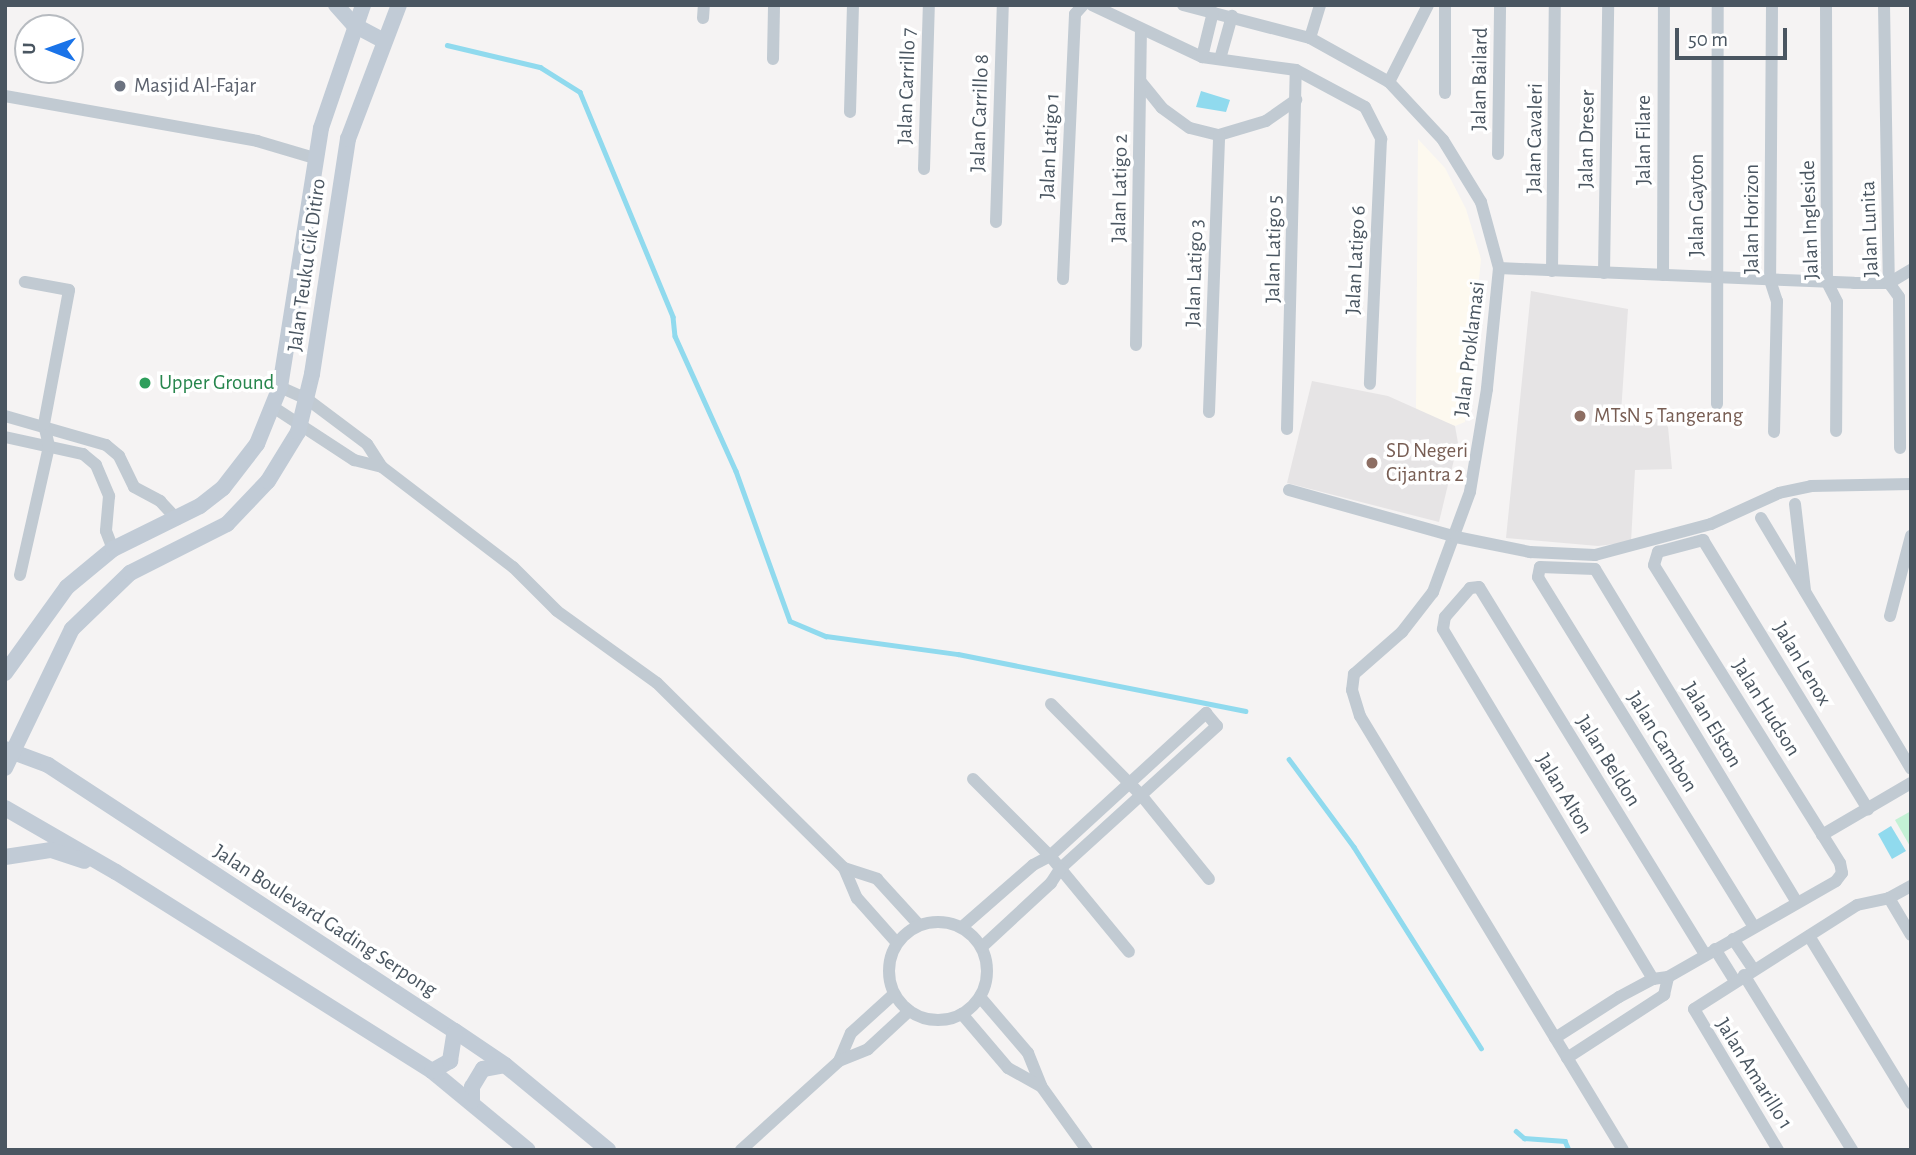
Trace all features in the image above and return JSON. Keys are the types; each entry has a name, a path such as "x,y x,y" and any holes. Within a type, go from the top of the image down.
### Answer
{"main road":[{"path":"336,5 354,25 382,40"},
{"name":"Jalan Teuku Cik Ditiro","path":"5,673 68,587 113,549 177,519 223,488 243,466 273,407 280,387 314,158 354,25 363,5"},
{"name":"Jalan Teuku Cik Ditiro","path":"5,768 10,750 72,629 130,573 227,524 268,481 300,422 307,399 348,139 382,40 399,5"},
{"path":"113,549 130,573"},
{"name":"Jalan Boulevard Gading Serpong","path":"10,750 60,772 455,1031 505,1065 608,1150"},
{"path":"5,808 116,872 432,1071 472,1101 528,1150"},
{"path":"5,857 51,850 116,872"},
{"path":"432,1071 450,1061 455,1031"},
{"path":"472,1101 472,1087 483,1069 505,1065"}],"street":[{"path":"773,59 774,5"},
{"path":"850,112 853,5"},
{"name":"Jalan Carrillo 7","path":"924,169 929,5"},
{"name":"Jalan Carrillo 8","path":"996,222 1003,5"},
{"path":"1092,5 1141,32 1202,57 1296,70"},
{"name":"Jalan Proklamasi","path":"1184,5 1310,38 1390,82 1443,140 1480,202 1499,268 1487,389 1469,492 1456,537 1433,592 1402,632 1354,674 1352,690 1360,716 1623,1150"},
{"path":"1310,38 1320,5"},
{"path":"1390,82 1428,5"},
{"path":"1444,93 1445,5"},
{"name":"Jalan Bailard","path":"1499,154 1500,5"},
{"name":"Jalan Cavaleri","path":"1552,271 1555,5"},
{"name":"Jalan Dreser","path":"1604,273 1608,5"},
{"name":"Jalan Filare","path":"1663,275 1664,5"},
{"name":"Jalan Gayton","path":"1717,404 1720,296 1716,276 1718,5"},
{"name":"Jalan Horizon","path":"1772,5 1770,280 1777,301 1774,432"},
{"name":"Jalan Ingleside","path":"1826,5 1827,282 1837,302 1836,432"},
{"name":"Jalan Lunita","path":"1884,5 1889,283 1899,298 1900,449"},
{"name":"Jalan Latigo 1","path":"1063,279 1079,10"},
{"path":"1202,57 1213,12"},
{"path":"1220,59 1232,16"},
{"name":"Jalan Latigo 2","path":"1136,345 1141,32"},
{"name":"Jalan Latigo 5","path":"1287,429 1296,70"},
{"name":"Jalan Latigo 6","path":"1296,70 1365,107 1381,139 1370,384"},
{"path":"1141,82 1162,108 1190,128 1219,135 1266,121 1296,100"},
{"path":"5,96 257,141 314,158"},
{"name":"Jalan Latigo 3","path":"1209,412 1219,135"},
{"path":"1499,268 1889,283 1911,270"},
{"path":"20,575 49,446 44,424 69,290 25,282"},
{"path":"280,387 307,399 367,443 382,467 513,567 557,611 657,683 844,868 857,898 897,943"},
{"path":"273,407 300,422 354,460 382,467"},
{"path":"5,416 44,424 106,445 119,456 134,487 160,501 177,519"},
{"path":"5,437 83,454 96,465 109,496 106,531 113,549"},
{"path":"1289,490 1456,537 1530,552 1595,555 1711,524 1779,493 1811,486 1911,484"},
{"path":"109,496 134,487"},
{"path":"1795,504 1806,596"},
{"path":"1760,519 1911,769"},
{"path":"1890,616 1911,536"},
{"name":"Jalan Lenox","path":"1654,565 1658,552 1703,540 1868,808"},
{"name":"Jalan Hudson","path":"1654,565 1822,835 1842,873 1796,901"},
{"name":"Jalan Cambon","path":"1595,569 1544,566 1538,577 1754,927"},
{"name":"Jalan Elston","path":"1595,569 1796,901"},
{"name":"Jalan Beldon","path":"1443,629 1445,617 1470,588 1479,587 1710,952 1744,975"},
{"name":"Jalan Alton","path":"1443,629 1653,979"},
{"path":"1051,704 1141,795 1209,879"},
{"path":"962,927 1033,865 1050,856 1206,713 1217,726 1060,869 1051,883 982,947"},
{"path":"973,779 1050,856 1129,952"},
{"path":"1822,835 1911,783"},
{"path":"844,868 877,879 919,925"},
{"path":"1744,975 1857,905 1889,898 1911,886"},
{"path":"1889,898 1911,935"},
{"path":"1555,1038 1653,979 1668,977 1796,901"},
{"path":"948,922 962,927 982,947 987,977 980,997 962,1014 935,1020 909,1011 894,994 889,965 897,943 919,925 948,922"},
{"path":"1809,936 1911,1103"},
{"path":"1733,939 1744,975 1852,1150"},
{"name":"Jalan Amarillo 1","path":"1744,975 1696,1005 1697,1019 1778,1150"},
{"path":"1567,1058 1664,995 1668,977"},
{"path":"839,1061 851,1033 894,994"},
{"path":"980,997 1028,1053 1041,1086 1087,1150"},
{"path":"741,1150 839,1061 868,1049 909,1011"},
{"path":"962,1014 1008,1068 1041,1086"}],"shaded area":[{"path":"1418,139 1445,168 1466,209 1481,259 1465,422 1455,426 1416,411"},
{"name":"MTsN 5 Tangerang","path":"1531,291 1628,309 1621,413 1662,420 1668,427 1672,469 1635,470 1631,542 1598,546 1506,538"},
{"name":"SD Negeri Cijantra 2","path":"1312,381 1388,396 1455,426 1458,443 1439,522 1287,483"}],"green space":[{"path":"1911,811 1911,848 1895,820"}],"water":[{"path":"1201,91 1230,100 1226,112 1196,107"},
{"path":"1891,826 1906,851 1892,859 1878,834"}],"waterway":[{"path":"447,45 540,67 580,92 673,317 675,336 736,471 790,621 826,636 958,654 1245,711"},
{"path":"1289,759 1354,847 1481,1048"},
{"path":"1516,1131 1524,1138 1565,1141 1569,1150"}],"place":[{"name":"Masjid Al-Fajar","path":"120,86"},
{"name":"Upper Ground","path":"145,383"},
{"name":"MTsN 5 Tangerang","path":"1580,416"},
{"name":"SD Negeri Cijantra 2","path":"1372,463"}]}
